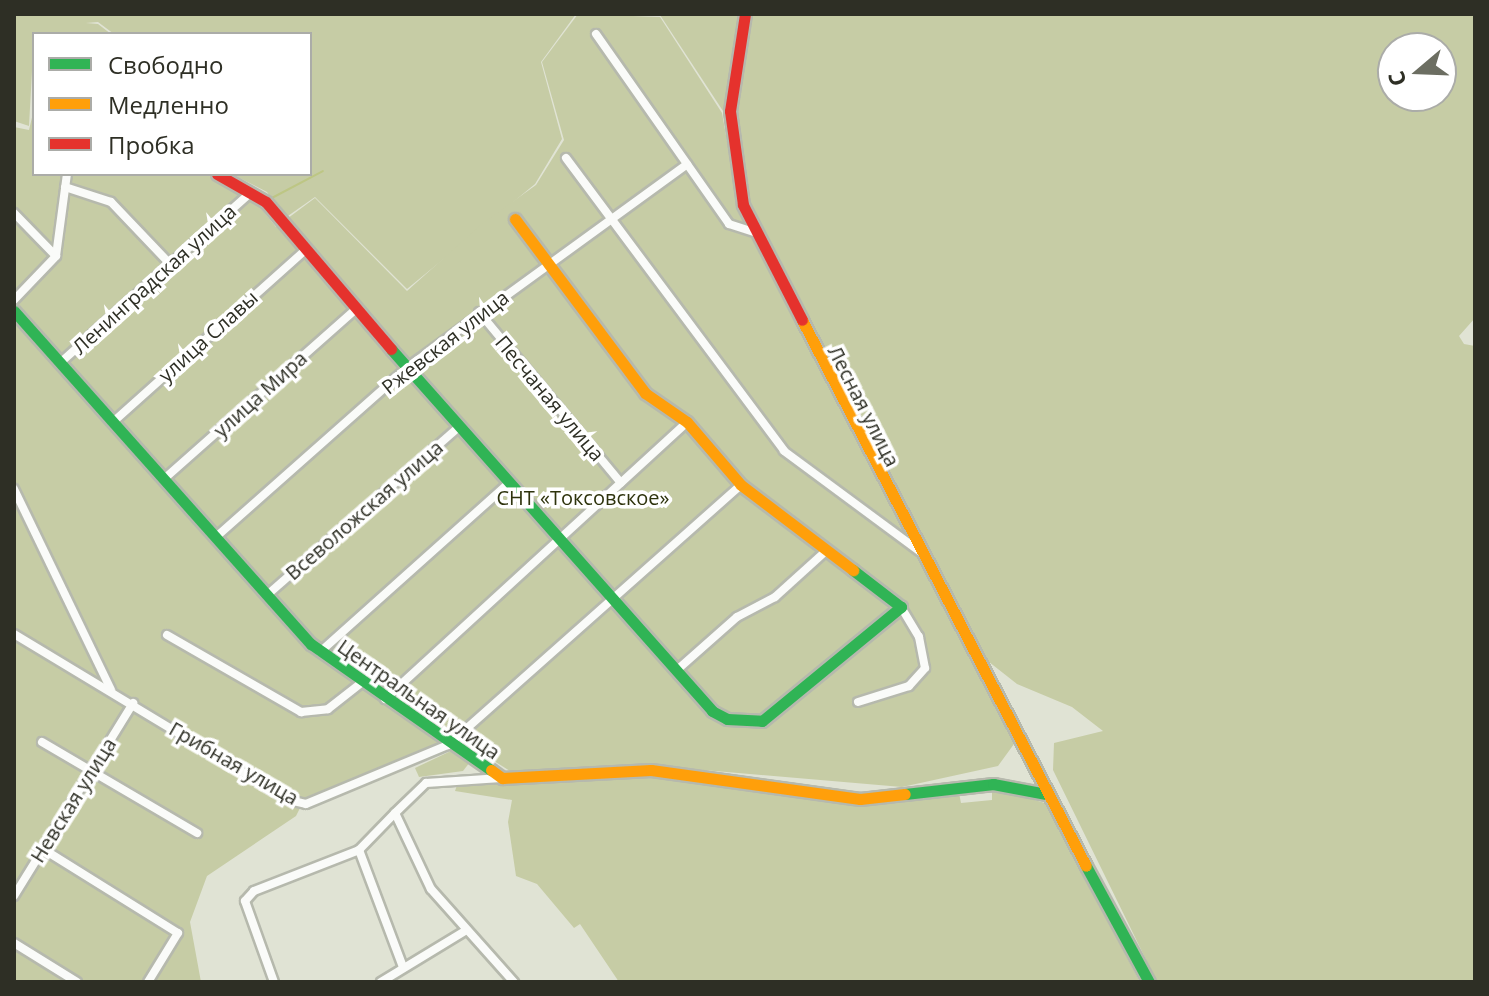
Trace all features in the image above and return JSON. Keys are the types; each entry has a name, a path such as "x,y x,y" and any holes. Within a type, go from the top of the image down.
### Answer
{"street":[{"name":"Лесная улица","path":"745,14 733,72 731,147 743,205 754,232 1046,794 1149,982"},
{"path":"596,34 729,224 754,232"},
{"path":"566,158 784,451 919,551"},
{"name":"Ржевская улица","path":"216,537 408,367 479,312 687,164"},
{"path":"14,300 56,256 67,176"},
{"path":"220,176 266,202 304,251 712,711 727,719 762,721 901,607"},
{"path":"65,187 111,202 171,265"},
{"name":"Ленинградская улица","path":"60,363 249,194"},
{"path":"14,213 56,256"},
{"path":"515,219 635,382 687,422 741,485 901,607 919,637 925,668 909,686 858,702"},
{"name":"улица Славы","path":"113,422 304,251"},
{"name":"улица Мира","path":"164,479 356,309"},
{"name":"Центральная улица","path":"14,311 320,652 448,745 502,778 651,770 860,799 993,784 1046,794"},
{"name":"Песчаная улица","path":"479,312 621,483"},
{"path":"384,699 687,422"},
{"name":"Всеволожская улица","path":"267,595 460,426"},
{"path":"320,652 510,482"},
{"path":"448,745 741,485"},
{"path":"14,489 111,691"},
{"path":"677,670 737,617 775,597 827,550"},
{"name":"Грибная улица","path":"14,634 297,804 448,745"},
{"path":"167,635 301,712 328,709 361,683"},
{"name":"Невская улица","path":"14,896 133,703"},
{"path":"42,742 92,768 197,833"},
{"path":"274,982 245,901 254,891 359,850 409,794 426,783 502,778"},
{"path":"395,813 431,889 465,931 514,982"},
{"path":"43,849 178,933 148,982"},
{"path":"359,850 403,967"},
{"path":"381,982 465,931"},
{"path":"14,943 77,982"}],"green space":[{"path":"14,14 576,14 541,62 562,139 535,184 407,289 315,197 285,218 267,192 236,176 312,176 312,32 111,32 98,22 86,23 98,24 108,32 32,32 29,126 14,121"},
{"name":"СНТ «Токсовское»","path":"578,14 660,17 722,113 737,197 752,235 1014,744 998,766 902,787 669,767 515,774 449,733 430,750 304,800 296,816 207,876 190,922 201,982 14,982 14,127 29,130 32,117 32,176 210,176 255,201 276,227 315,198 407,291 483,223 536,185 564,140 542,62"},
{"path":"740,14 723,111 660,15"},
{"path":"749,14 1475,14 1475,318 1459,336 1464,344 1475,346 1475,982 1157,982 1053,770 1054,743 1103,731 1072,707 1017,684 984,658 759,231 748,204 734,110"},
{"path":"453,750 470,762 463,771 419,777 415,768"},
{"path":"667,777 862,804 900,803 942,793 959,793 961,803 992,800 992,788 1045,803 1140,982 619,982 580,924 574,928 537,884 516,876 508,822 512,800 455,791 457,785"}],"waterway":[{"path":"268,200 323,171"}],"traffic: fast":[{"path":"14,311 311,644 491,770"},
{"path":"391,349 712,711 727,719 762,721 901,607 853,570"},
{"path":"905,794 993,784 1046,794"},
{"path":"1086,866 1149,982"}],"traffic: slow":[{"path":"515,219 645,393 687,422 741,485 853,570"},
{"path":"802,320 1086,866"},
{"path":"491,770 502,778 651,770 860,799 905,794"}],"traffic: jam":[{"path":"745,14 730,111 743,205 802,320"},
{"path":"220,176 266,202 391,349"}]}
